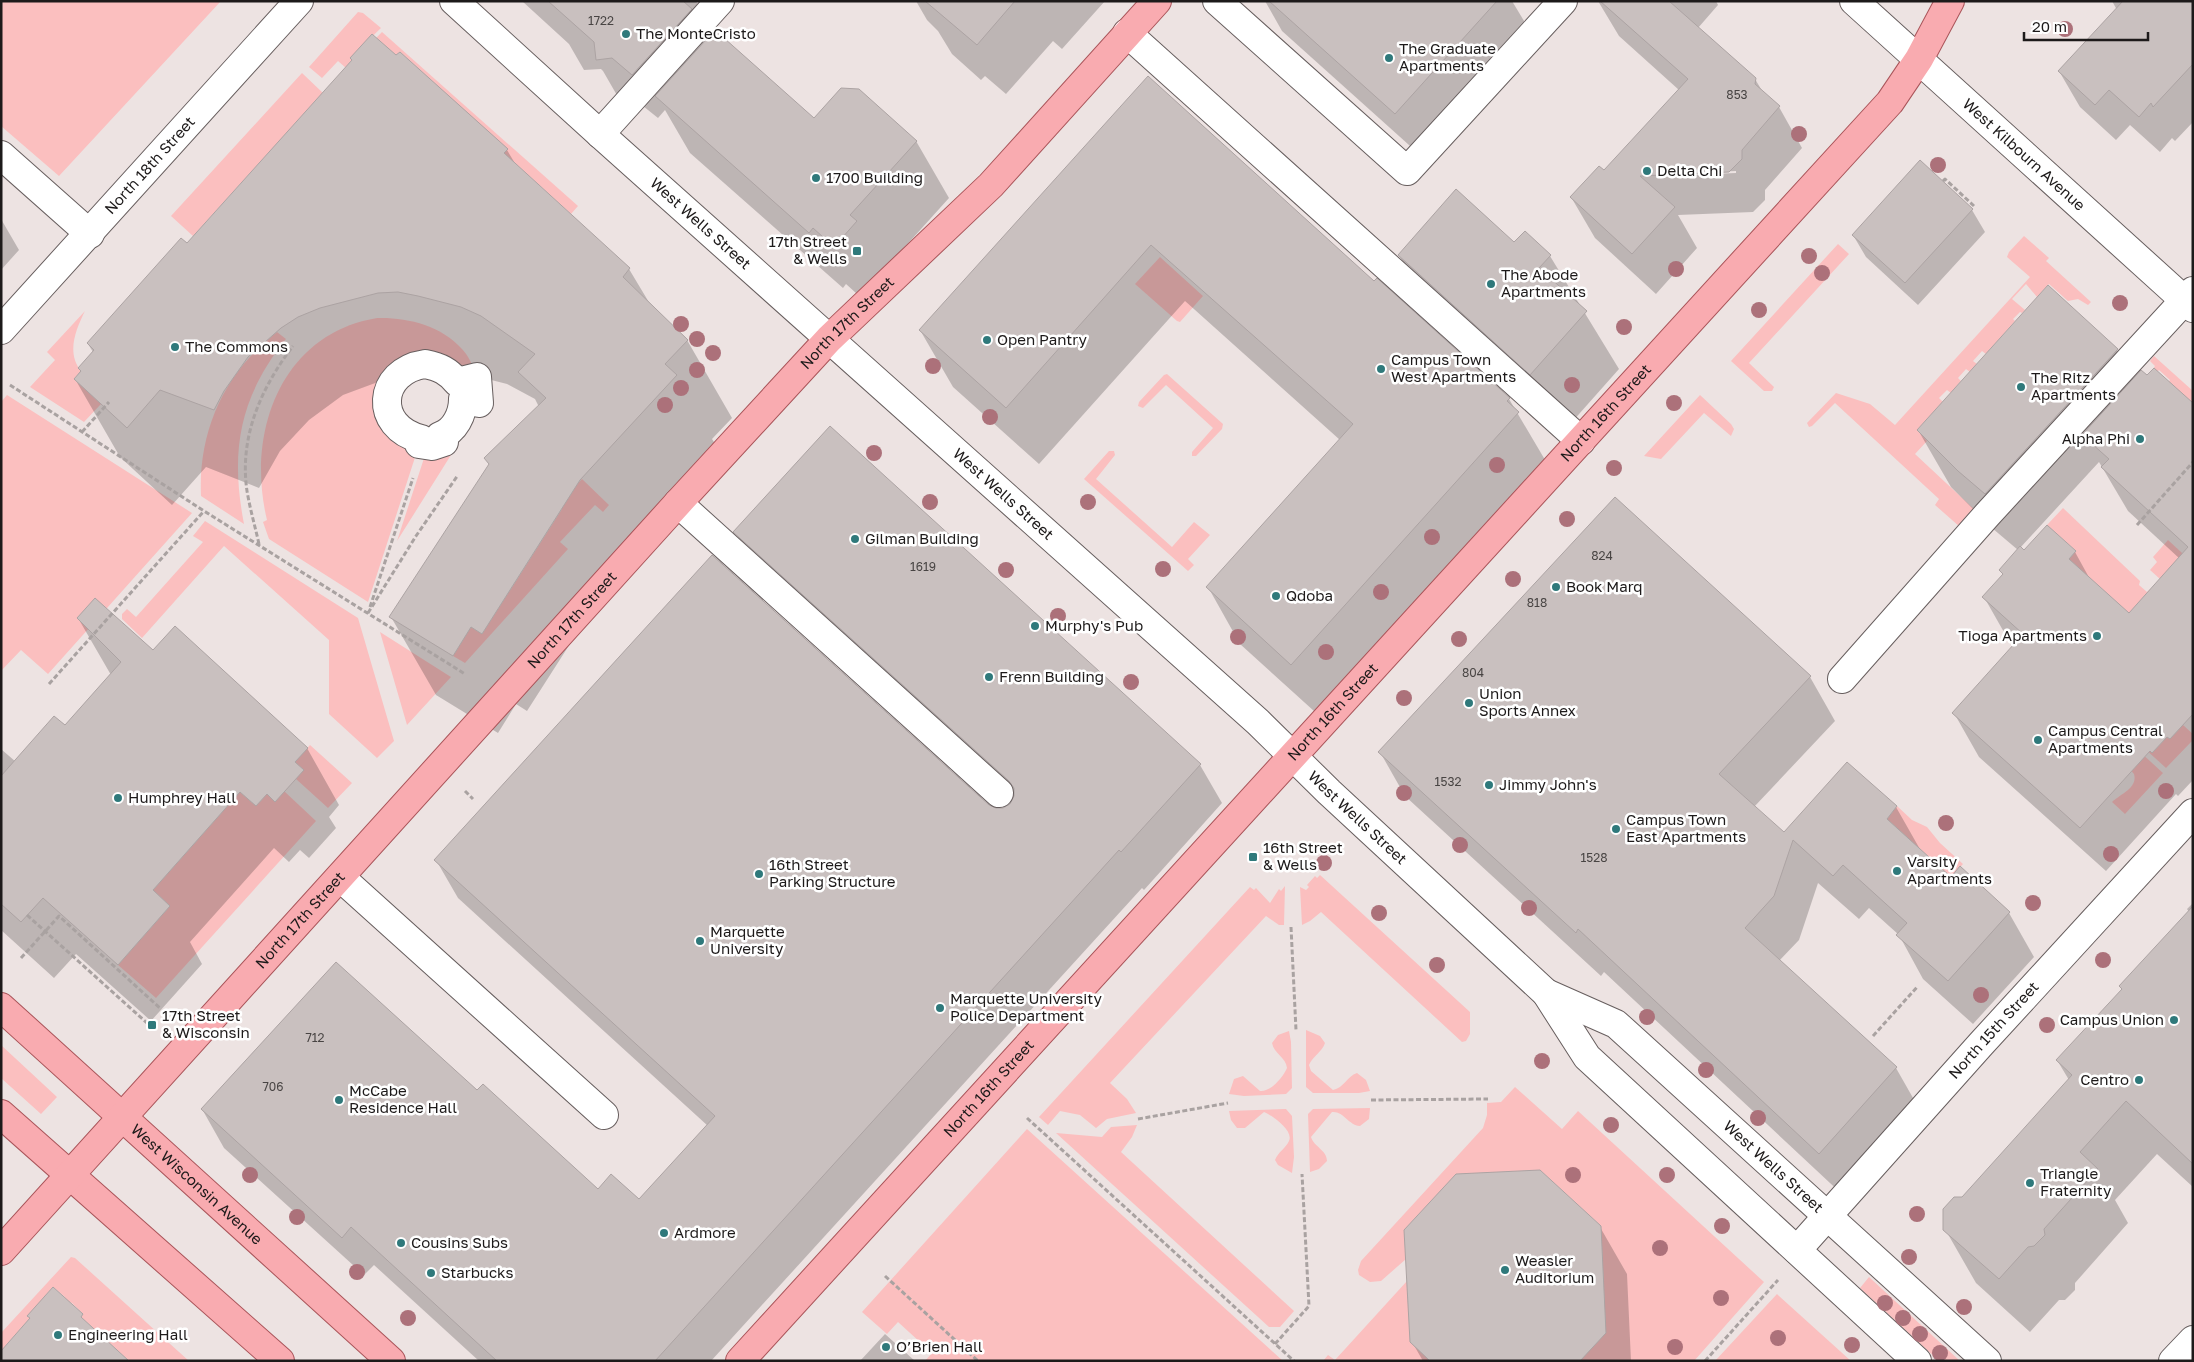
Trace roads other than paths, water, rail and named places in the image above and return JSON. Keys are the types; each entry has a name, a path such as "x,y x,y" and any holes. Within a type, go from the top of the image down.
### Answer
{"main road":[{"name":"North 17th Street","path":"1,1251 678,503 829,339 992,185 1157,1"},
{"name":"North 16th Street","path":"740,1361 1890,102 1919,59 1950,1"},
{"name":"West Wisconsin Avenue","path":"1,1007 391,1361"},
{"path":"1,1114 280,1361"}],"street":[{"name":"North 18th Street","path":"1,330 90,234 299,1"},
{"name":"West Wells Street","path":"454,1 600,134 1258,722 1329,792 1546,993 1587,1057 1917,1361"},
{"path":"600,134 720,1"},
{"path":"1217,1 1407,171 1563,1"},
{"name":"West Kilbourn Avenue","path":"1854,1 2190,300"},
{"path":"1127,33 1581,441"},
{"path":"1,155 90,234"},
{"path":"1842,679 1987,515 2190,300"},
{"path":"678,503 1000,793"},
{"name":"North 15th Street","path":"1797,1250 2193,813"},
{"path":"340,876 604,1115"},
{"name":"West Wells Street","path":"1546,993 1616,1024 1828,1214 1987,1361"},
{"path":"2174,1361 2193,1340"}],"place":[{"name":"The MonteCristo","path":"626,34"},
{"name":"The Graduate Apartments","path":"1389,58"},
{"name":"Delta Chi","path":"1647,171"},
{"name":"1700 Building","path":"816,178"},
{"name":"17th Street & Wells","path":"857,251"},
{"name":"The Abode Apartments","path":"1491,284"},
{"name":"Open Pantry","path":"987,340"},
{"name":"The Commons","path":"175,347"},
{"name":"Campus Town West Apartments","path":"1381,369"},
{"name":"The Ritz Apartments","path":"2021,387"},
{"name":"Alpha Phi","path":"2140,439"},
{"name":"Gilman Building","path":"855,539"},
{"name":"Book Marq","path":"1556,587"},
{"name":"Qdoba","path":"1276,596"},
{"name":"Murphy's Pub","path":"1035,626"},
{"name":"Tioga Apartments","path":"2097,636"},
{"name":"Frenn Building","path":"989,677"},
{"name":"Union Sports Annex","path":"1469,703"},
{"name":"Campus Central Apartments","path":"2038,740"},
{"name":"Jimmy John's","path":"1489,785"},
{"name":"Humphrey Hall","path":"118,798"},
{"name":"Campus Town East Apartments","path":"1616,829"},
{"name":"16th Street & Wells","path":"1253,857"},
{"name":"Varsity Apartments","path":"1897,871"},
{"name":"16th Street Parking Structure","path":"759,874"},
{"name":"Marquette University","path":"700,941"},
{"name":"Marquette University Police Department","path":"940,1008"},
{"name":"Campus Union","path":"2174,1020"},
{"name":"17th Street & Wisconsin","path":"152,1025"},
{"name":"Centro","path":"2139,1080"},
{"name":"McCabe Residence Hall","path":"339,1100"},
{"name":"Triangle Fraternity","path":"2030,1183"},
{"name":"Ardmore","path":"664,1233"},
{"name":"Cousins Subs","path":"401,1243"},
{"name":"Weasler Auditorium","path":"1505,1270"},
{"name":"Starbucks","path":"431,1273"},
{"name":"Engineering Hall","path":"58,1335"},
{"name":"O’Brien Hall","path":"886,1347"}]}
